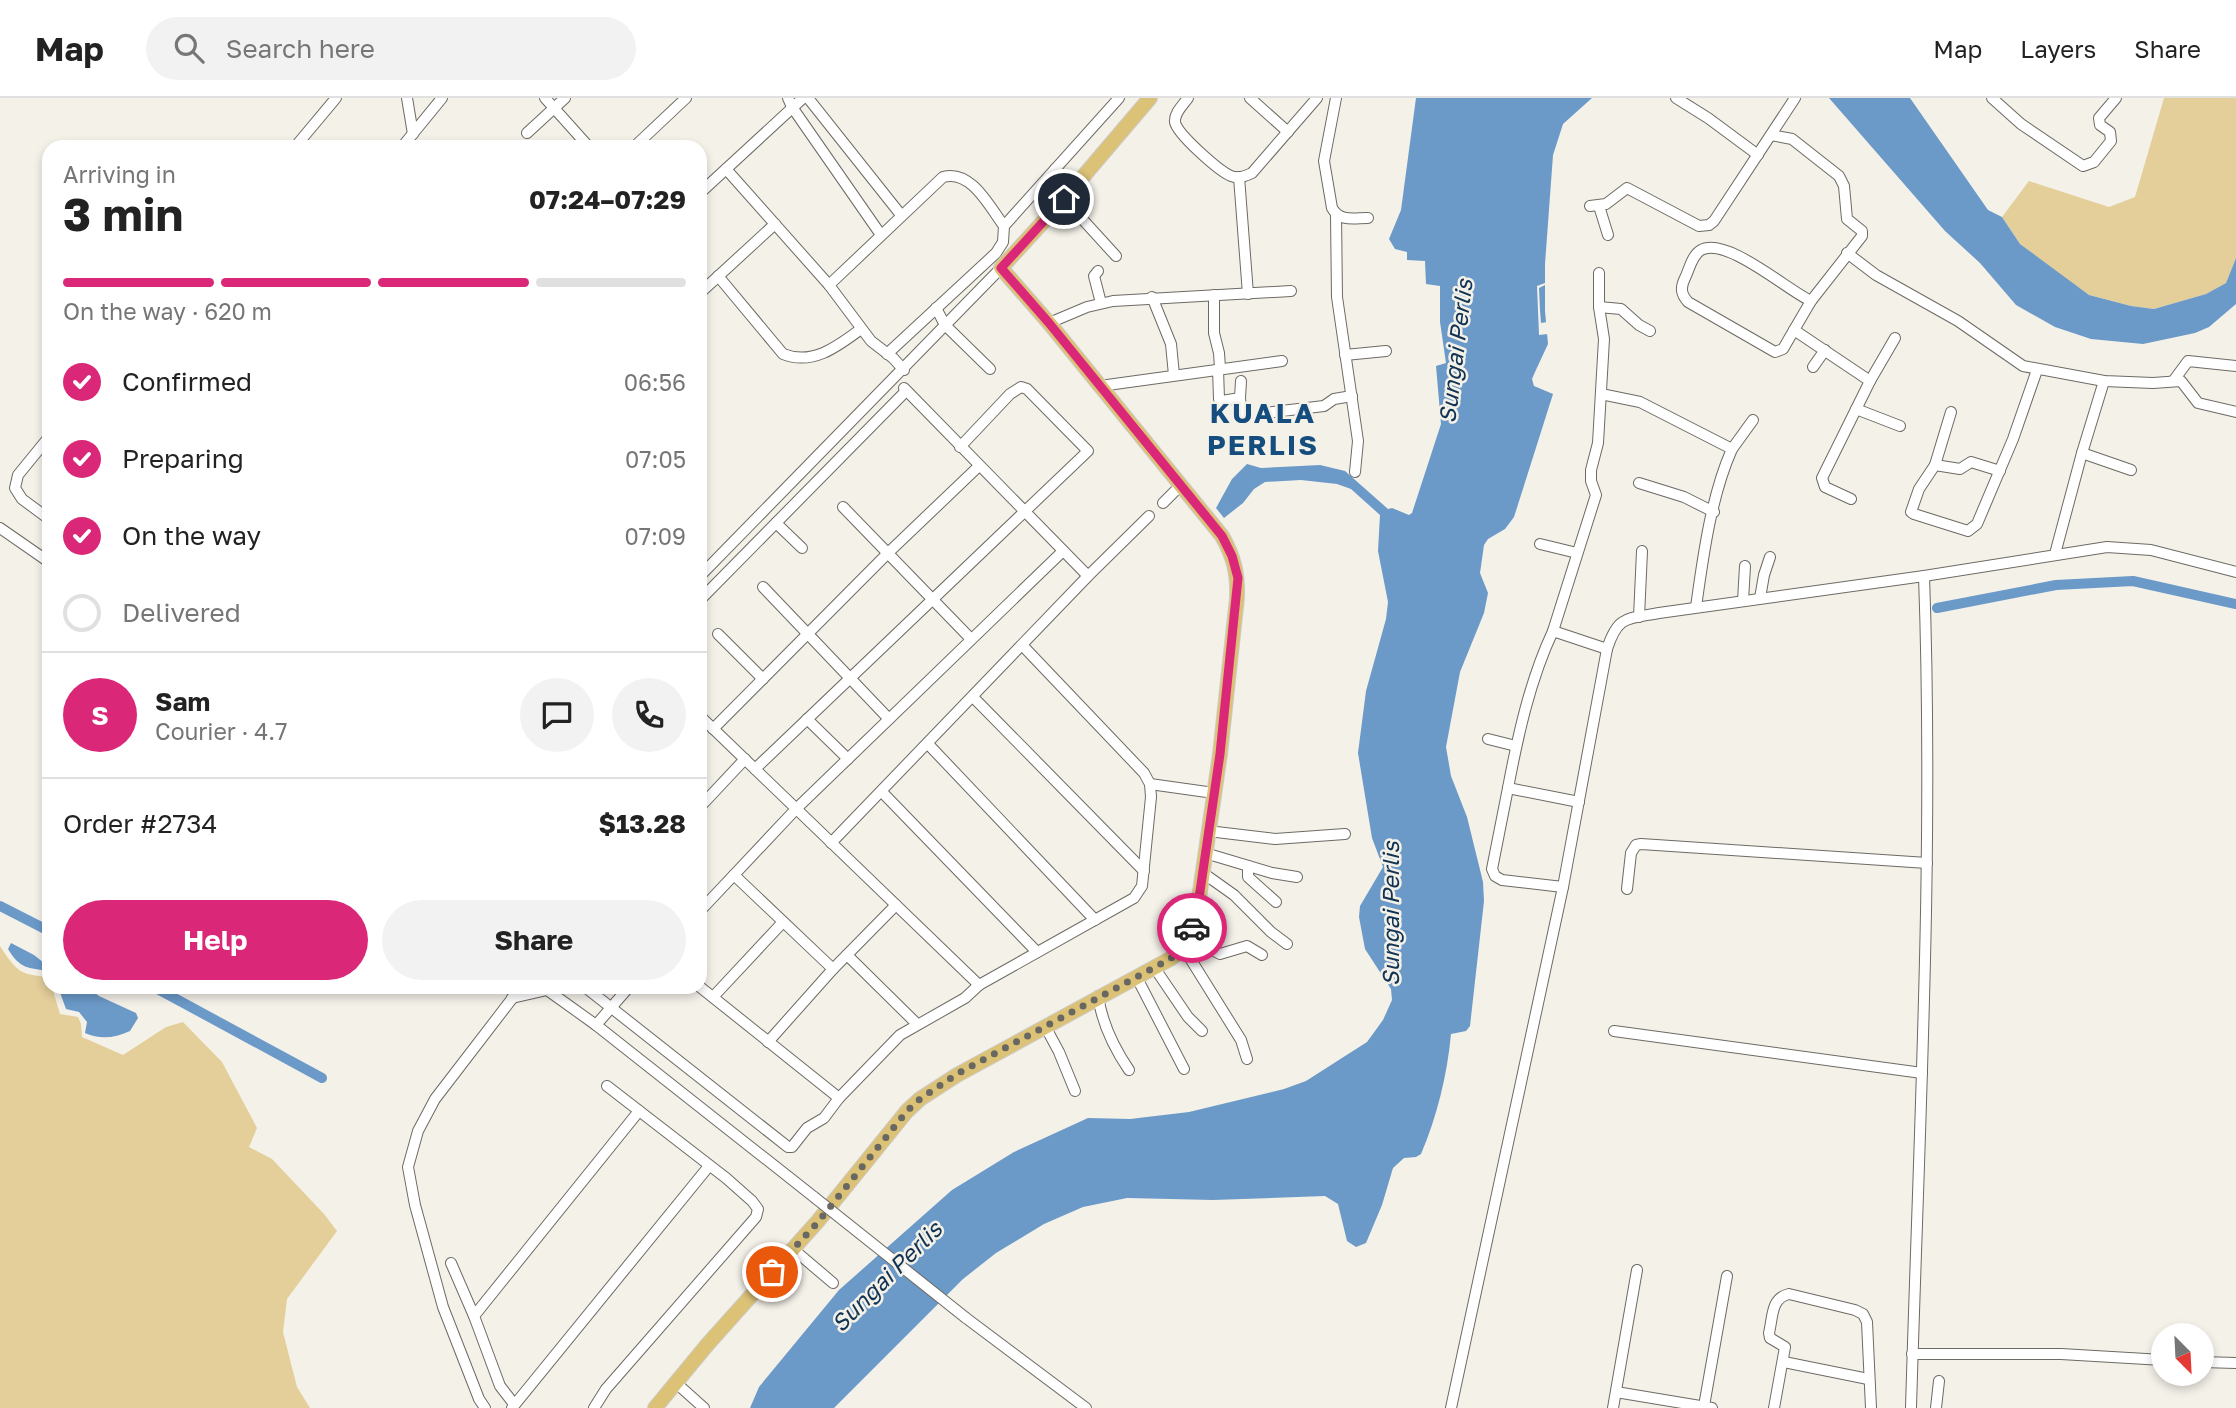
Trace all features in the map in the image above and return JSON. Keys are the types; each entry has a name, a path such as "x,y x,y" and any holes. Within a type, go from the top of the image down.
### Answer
{"main road":[{"path":"655,1408 920,1099 957,1074 1177,954 1192,929 1203,873 1238,578 1232,556 1222,536 1001,268 1150,98"}],"street":[{"path":"301,140 337,98"},
{"path":"407,98 413,134"},
{"path":"408,140 442,98"},
{"path":"545,98 583,140"},
{"path":"527,133 565,98"},
{"path":"641,140 686,98"},
{"path":"707,187 790,103 805,98 901,215"},
{"path":"707,569 895,379 896,362 941,317 996,253 1003,242 1004,226 1119,98"},
{"path":"1188,98 1175,119 1179,131 1211,161 1231,176 1239,177 1252,173 1317,98"},
{"path":"1250,98 1288,132"},
{"path":"1336,98 1324,161 1327,191 1336,215 1337,297 1358,441 1355,472"},
{"path":"1676,98 1758,155"},
{"path":"1608,234 1594,206 1606,204 1627,188 1699,226 1709,225 1795,98"},
{"path":"1992,98 2021,124 2083,166 2094,162 2111,142 2110,132 2100,125 2099,118 2116,98"},
{"path":"790,103 881,235"},
{"path":"1771,135 1792,139 1839,176 1844,186 1847,219 1863,232 1811,301 1783,349 1774,352 1688,302 1681,288 1695,255 1705,249 1731,253 1750,262 1811,301"},
{"path":"726,169 829,285 858,331 896,362"},
{"path":"1055,169 1074,187"},
{"path":"829,285 936,181 955,174 968,180 1004,226"},
{"path":"1239,177 1248,294"},
{"path":"1064,199 1116,257"},
{"path":"1336,215 1343,219 1368,218"},
{"path":"707,286 775,224"},
{"path":"1847,253 1876,275 1978,334 2017,363 2037,370 2104,381 2183,382 2198,403 2236,412"},
{"path":"896,362 941,317 1001,268"},
{"path":"1098,271 1094,276 1101,303"},
{"path":"1563,887 1502,880 1493,873 1516,746 1528,701 1596,495 1591,481 1591,470 1598,447 1604,339 1598,273"},
{"path":"718,276 783,354 790,358 826,353 858,331"},
{"path":"1049,323 1101,303 1152,297 1291,291"},
{"path":"1214,295 1214,333 1219,353 1220,401 1240,398"},
{"path":"1152,297 1171,344 1174,375"},
{"path":"1599,307 1621,309 1650,331"},
{"path":"941,317 990,369"},
{"path":"1794,330 1870,382"},
{"path":"1851,499 1828,489 1822,481 1856,409 1895,338"},
{"path":"1813,367 1825,350"},
{"path":"1345,355 1386,351"},
{"path":"1100,386 1282,361"},
{"path":"2174,380 2186,362 2190,361 2236,366"},
{"path":"1951,412 1935,465 1919,489 1911,512 1968,531 1978,524 2037,370"},
{"path":"895,379 1088,576"},
{"path":"1241,381 1242,418"},
{"path":"2055,554 2104,381"},
{"path":"755,769 1088,451 1027,389 1021,387 1010,394 960,447"},
{"path":"707,593 906,391"},
{"path":"1601,394 1640,401 1732,449"},
{"path":"1265,413 1328,405 1334,399 1352,396"},
{"path":"1856,409 1900,426"},
{"path":"1696,607 1722,474 1732,449 1753,420"},
{"path":"42,446 18,475 15,488 22,499 42,514"},
{"path":"2082,453 2131,470"},
{"path":"1935,465 1960,469 1971,462 2000,471"},
{"path":"713,729 889,552 979,466"},
{"path":"1639,483 1681,496 1714,512"},
{"path":"1163,503 1181,485"},
{"path":"843,507 971,639"},
{"path":"831,843 1149,516"},
{"path":"776,523 802,548"},
{"path":"0,528 42,556"},
{"path":"745,531 757,542"},
{"path":"1540,544 1577,553"},
{"path":"1451,1408 1563,887 1607,649 1618,624 1639,617 1696,607 1924,576 2107,547 2138,548 2236,572"},
{"path":"707,904 796,809 1063,551"},
{"path":"1639,617 1642,551"},
{"path":"1760,598 1770,557"},
{"path":"1743,601 1745,566"},
{"path":"1911,1408 1927,863 1924,576"},
{"path":"763,587 889,719"},
{"path":"1553,631 1607,649"},
{"path":"718,634 763,679"},
{"path":"594,994 788,1147 794,1146 807,1128 824,1118 839,1098 893,1042 917,1024 965,998 979,985 1134,898 1142,886 1144,872 1150,784 1144,773 1022,646"},
{"path":"973,697 1144,872"},
{"path":"807,719 848,759"},
{"path":"707,723 979,985"},
{"path":"1488,739 1516,746"},
{"path":"928,744 1095,920"},
{"path":"707,800 745,759"},
{"path":"1150,784 1213,793"},
{"path":"1508,788 1579,802"},
{"path":"882,792 1037,952"},
{"path":"1208,831 1275,839 1345,834"},
{"path":"1627,889 1631,853 1636,845 1641,844 1927,863"},
{"path":"1205,853 1297,877"},
{"path":"1248,866 1248,877 1276,902"},
{"path":"1203,873 1228,891 1287,944"},
{"path":"734,875 833,969"},
{"path":"768,1042 833,969 896,905"},
{"path":"713,997 783,922"},
{"path":"1192,929 1220,954 1247,946 1262,956"},
{"path":"1183,947 1241,1040 1247,1059"},
{"path":"847,955 917,1024"},
{"path":"1154,967 1188,1017 1202,1031"},
{"path":"1136,976 1184,1069"},
{"path":"707,992 839,1098"},
{"path":"485,1408 443,1307 415,1205 408,1167 418,1131 435,1098 511,994"},
{"path":"553,994 966,1318 1086,1408"},
{"path":"596,1025 623,994"},
{"path":"1098,996 1115,1047 1129,1070"},
{"path":"1045,1026 1076,1091"},
{"path":"1614,1031 1922,1073"},
{"path":"594,1408 606,1389 756,1217 758,1209 752,1200 607,1086"},
{"path":"474,1316 639,1111"},
{"path":"451,1263 500,1386 513,1406 709,1166"},
{"path":"793,1249 833,1283"},
{"path":"1614,1408 1637,1270"},
{"path":"1616,1392 1708,1407 1727,1276"},
{"path":"1774,1408 1784,1362 1783,1345 1770,1338 1769,1333 1776,1301 1789,1294 1863,1314 1867,1322 1871,1408"},
{"path":"1912,1353 2062,1354 2151,1359"},
{"path":"1784,1362 1868,1378"},
{"path":"2214,1362 2236,1363"},
{"path":"1936,1408 1938,1381"},
{"path":"675,1382 704,1408"}],"shaded area":[{"path":"2164,98 2236,98 2236,258 2226,283 2206,294 2154,309 2089,295 2020,244 2002,217 2029,181 2109,207 2135,197"},
{"path":"0,946 20,970 42,976 42,994 54,994 60,1014 78,1017 82,1037 123,1055 166,1027 183,1022 222,1062 257,1128 249,1147 272,1159 337,1231 287,1299 283,1332 297,1387 310,1408 0,1408"}],"water":[{"name":"Sungai Perlis","path":"1416,98 1592,98 1563,124 1553,155 1545,264 1548,344 1532,379 1534,386 1553,394 1514,517 1505,529 1488,539 1484,545 1480,573 1488,593 1484,613 1460,672 1446,747 1451,776 1467,817 1483,882 1484,901 1470,1026 1466,1031 1451,1034 1440,1096 1421,1154 1404,1158 1393,1168 1382,1205 1366,1243 1356,1247 1347,1241 1338,1204 1325,1196 1213,1200 1127,1198 1083,1207 1044,1224 996,1253 963,1279 834,1408 750,1408 759,1387 839,1290 952,1190 1014,1152 1088,1118 1130,1119 1189,1112 1306,1081 1367,1042 1383,1020 1392,1000 1391,989 1365,949 1359,917 1360,906 1383,867 1372,838 1358,753 1366,691 1386,619 1388,602 1378,551 1380,515 1351,489 1337,484 1301,480 1265,482 1224,518 1216,508 1232,479 1247,464 1261,468 1320,465 1345,471 1388,509 1409,515 1412,513 1441,424 1436,366 1446,363 1440,322 1440,286 1426,284 1425,261 1407,260 1407,252 1395,249 1389,239 1401,210"},
{"path":"1829,98 1910,98 1988,210 2002,217 2020,244 2089,295 2154,309 2206,294 2226,283 2236,258 2236,304 2209,327 2195,333 2143,344 2091,339 2055,327 2016,305 1980,263 1945,231"},
{"path":"11,943 34,955 42,961 42,970 21,964 8,949"},
{"path":"61,994 96,994 136,1013 138,1018 130,1031 102,1037 85,1033 87,1022 79,1012 66,1009"}],"pier":[{"path":"1545,283 1539,288 1540,310 1541,323 1547,322 1548,334 1539,335 1537,286"}],"waterway":[{"path":"1937,608 2056,585 2133,581 2236,604"},
{"path":"0,906 42,927"},
{"path":"167,994 322,1078"}],"way so far":[{"path":"772,1272 818,1222 907,1111 920,1099 957,1074 1170,959 1183,947 1192,928"}],"district":[{"name":"KUALA PERLIS","path":"1263,428"}],"route":[{"path":"1064,199 1001,268 1222,536 1232,556 1238,578 1220,754 1197,912 1192,928"}]}
